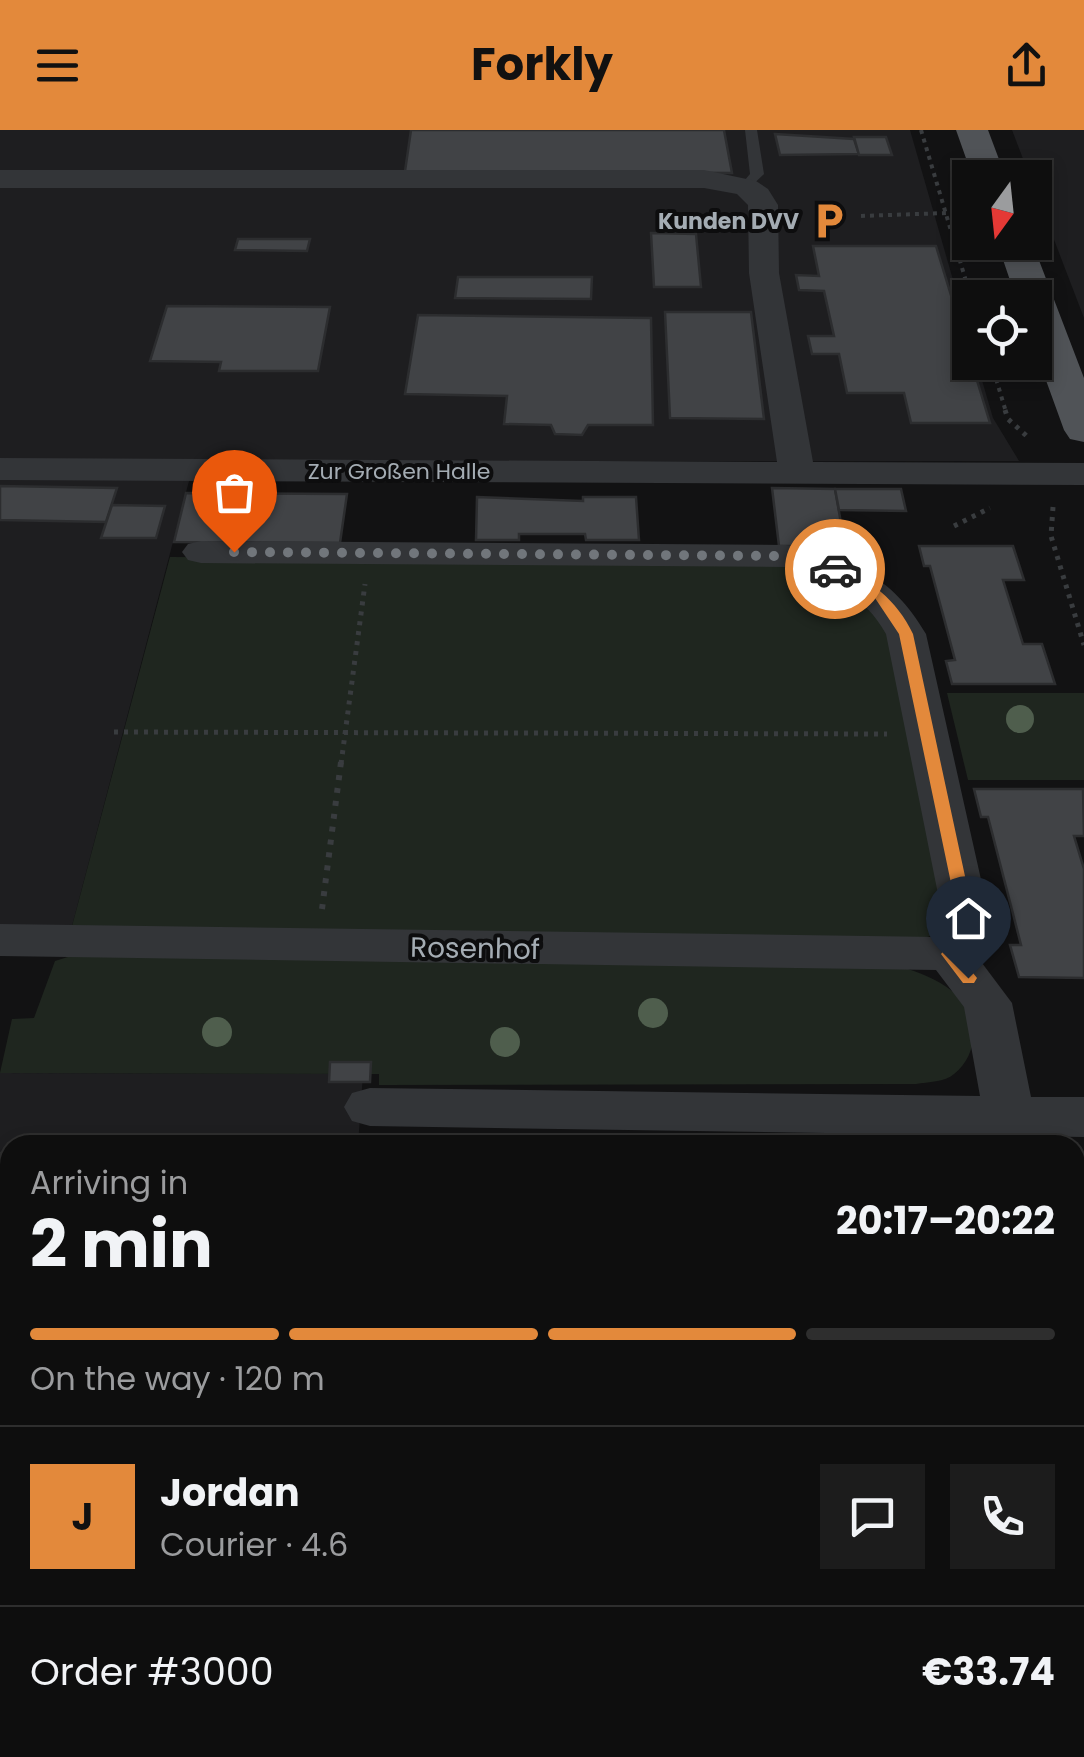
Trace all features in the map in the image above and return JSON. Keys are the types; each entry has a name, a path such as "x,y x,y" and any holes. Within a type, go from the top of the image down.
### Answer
{"main road":[{"path":"972,130 983,160"},
{"path":"1052,346 1084,430"}],"street":[{"path":"0,179 704,179 746,187 764,205 764,272 797,473"},
{"name":"Zur Großen Halle","path":"0,469 1068,474"},
{"path":"201,552 786,556 825,564 880,595 898,616 906,634 969,932 949,954 988,1003 1009,1115"},
{"name":"Rosenhof","path":"0,940 949,954"},
{"path":"370,1106 1084,1116"}],"lane":[{"path":"746,187 757,174 750,130"}],"path":[{"path":"921,130 966,280"},
{"path":"860,216 946,213"},
{"path":"996,380 1008,419 1068,474 1050,511 1050,536 1084,644"},
{"path":"317,946 369,553"},
{"path":"114,732 928,734"}],"shaded area":[{"path":"0,130 910,130 953,280 952,380 982,380 993,418 1019,461 194,462 71,930 0,928"},
{"path":"1012,130 1084,130 1084,318 1052,234 1052,160 1023,160"},
{"path":"170,557 742,560 820,578 885,622 948,929 917,941 71,930"},
{"path":"947,693 1084,693 1084,780 968,780"},
{"path":"71,956 902,967 940,983 961,1000 972,1021 972,1044 963,1065 950,1077 916,1084 379,1085 379,1074 0,1073 12,1019 34,1018 55,961"},
{"path":"0,1073 363,1074 359,1135 0,1135"}],"building":[{"path":"411,130 724,130 732,173 405,171"},
{"path":"775,134 854,139 859,154 780,155"},
{"path":"854,137 886,137 892,155 859,155"},
{"path":"651,233 696,234 701,287 654,287"},
{"path":"238,239 310,239 307,251 235,250"},
{"path":"813,246 936,246 952,298 952,380 977,380 990,423 911,423 904,393 847,393 839,354 812,354 808,336 834,336 824,291 799,290 796,275 819,276"},
{"path":"458,277 592,277 591,299 455,298"},
{"path":"167,306 330,307 318,371 219,371 221,362 150,361"},
{"path":"665,312 751,312 764,419 670,418"},
{"path":"418,315 651,318 653,425 588,425 582,435 555,434 551,425 504,424 507,396 405,394"},
{"path":"0,486 117,488 106,522 0,520"},
{"path":"772,488 835,489 845,546 779,546"},
{"path":"835,489 901,489 906,511 839,510"},
{"path":"186,493 347,494 340,543 174,542"},
{"path":"477,497 583,501 583,497 636,497 639,540 586,540 585,534 519,534 519,540 476,540"},
{"path":"112,505 165,506 156,538 101,538"},
{"path":"919,546 1013,546 1024,580 1003,580 1023,644 1042,644 1055,684 952,684 946,661 955,660 930,566 924,566"},
{"path":"974,789 1083,789 1084,836 1074,836 1084,869 1084,978 1019,977 1010,945 1021,945 988,817 981,817"},
{"path":"330,1062 371,1062 370,1082 329,1082"}],"way so far":[{"path":"234,552 786,556 835,569"}],"place":[{"name":"Kunden DVV","path":"829,221"}],"route":[{"path":"835,569 880,595 898,616 906,634 969,932 949,954 968,978"}]}
